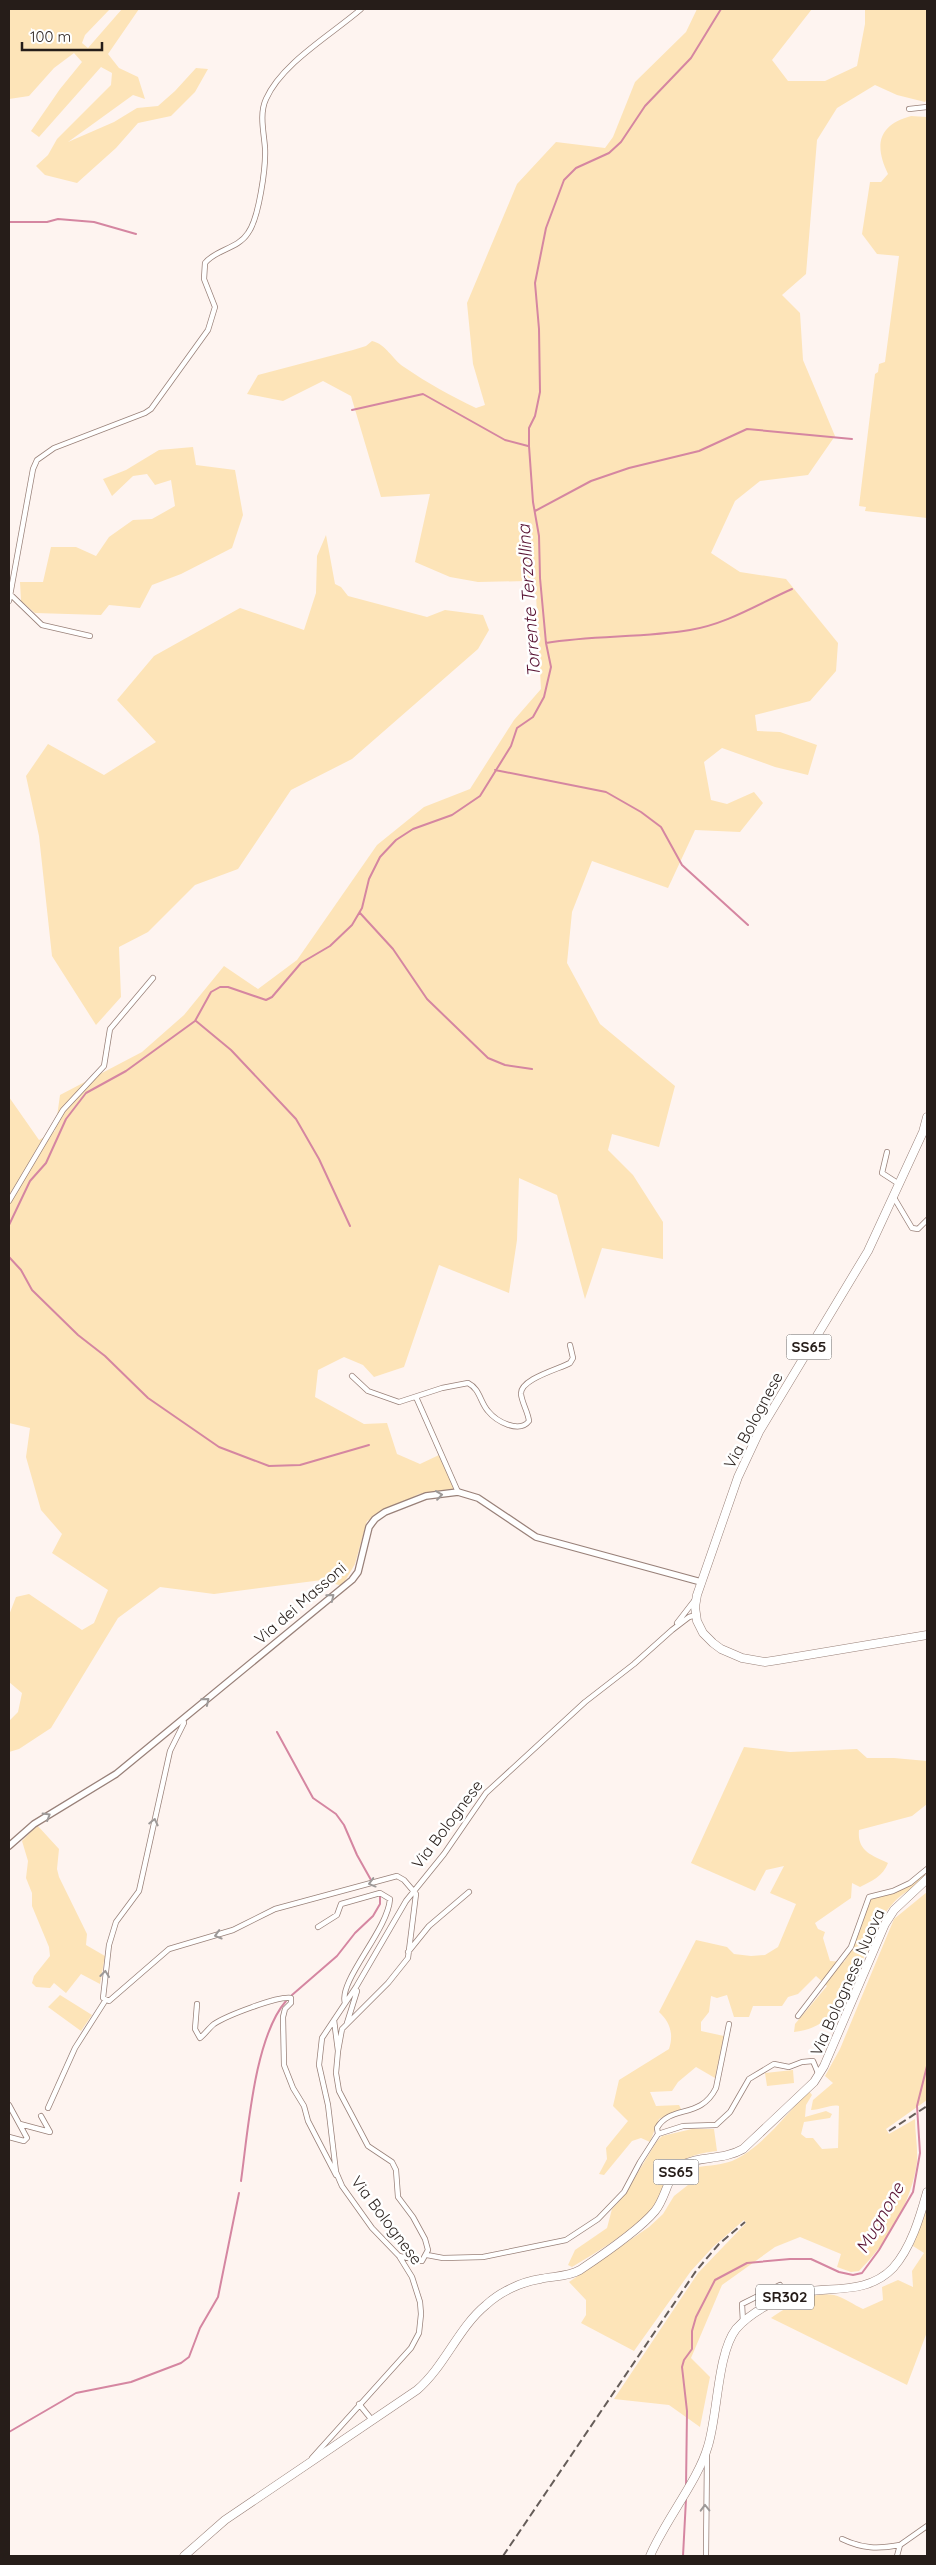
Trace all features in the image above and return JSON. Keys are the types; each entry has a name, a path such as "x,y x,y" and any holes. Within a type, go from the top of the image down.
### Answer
{"main road":[{"name":"Via Bolognese","path":"697,1596 738,1477 758,1432 861,1265 923,1132 927,1117"},
{"name":"SS65","path":"694,1616 697,1596"},
{"path":"694,1616 704,1634 721,1649 742,1658 765,1662 927,1635"},
{"name":"Via Bolognese Nuova","path":"306,2465 430,2379 468,2325 490,2301 533,2280 562,2276 580,2270 646,2220 656,2210 673,2174 681,2166 694,2161 730,2156 742,2149 819,2075 838,2038 885,1924 894,1910 927,1879"},
{"name":"SR302","path":"650,2556 708,2448 727,2346 743,2323 788,2296 860,2287 878,2280 894,2267 905,2250 927,2192"},
{"name":"Via Bolognese","path":"184,2556 225,2520 306,2465"}],"street":[{"path":"9,600 33,469 37,460 54,448 145,413 208,330 215,307 204,279 205,263 236,245 249,233 256,215 266,164 262,114 265,100 298,58 332,34 361,9"},
{"path":"909,109 927,107"},
{"path":"11,595 42,625 90,636"},
{"path":"9,1201 63,1110 104,1066 110,1029 153,978"},
{"path":"887,1152 882,1173 899,1184"},
{"path":"894,1196 912,1228 918,1230 927,1220"},
{"path":"352,1376 368,1391 399,1402 468,1382 477,1390 488,1411 498,1420 515,1426 528,1424 529,1415 521,1393 523,1387 539,1376 570,1364 573,1358 570,1345"},
{"path":"416,1396 458,1492"},
{"name":"Via dei Massoni","path":"9,1846 34,1824 116,1774 352,1580 358,1572 369,1527 384,1512 426,1496 458,1492 478,1498 536,1536 701,1582"},
{"name":"Via Bolognese","path":"672,1630 697,1596"},
{"path":"688,1610 694,1616"},
{"name":"Via Bolognese","path":"339,2178 336,2172 328,2104 319,2065 322,2038 414,1891 444,1854 486,1793 497,1781 585,1702 634,1664 672,1630 694,1616"},
{"path":"48,2108 75,2048 105,2001 109,1945 116,1922 139,1891 170,1751 184,1720"},
{"path":"798,2016 851,1947 868,1897 893,1891 910,1883 927,1869"},
{"path":"105,2001 109,2001 120,1993 169,1949 233,1930 275,1909 398,1876 416,1894 408,1958 388,1983 342,2029 336,2073 339,2092 346,2109 368,2146 392,2162 396,2170 398,2197 420,2229 425,2239 427,2255"},
{"path":"408,1952 429,1926 469,1892"},
{"name":"Via Bolognese","path":"318,1927 337,1915 337,1909 341,1904 380,1893 390,1898 381,1928 344,1989 345,2003"},
{"path":"347,2024 357,1991"},
{"name":"Via Bolognese","path":"197,2004 194,2020 196,2035 200,2038 215,2024 266,2001 283,1997 291,1998 291,2004 285,2009 283,2018 284,2065 331,2167 372,2228 399,2256 412,2277 420,2302 419,2333 411,2348 306,2465"},
{"path":"334,2020 338,2052"},
{"path":"658,2134 657,2128 664,2119 703,2106 712,2098 716,2088 729,2024"},
{"path":"427,2255 443,2258 483,2257 566,2240 598,2219 624,2192 658,2134 683,2126 716,2125 730,2112 749,2079 774,2064 789,2067 802,2062 813,2061 819,2075"},
{"path":"9,2105 26,2133 24,2141 9,2137"},
{"path":"20,2124 50,2132 41,2116"},
{"path":"399,2256 419,2262 427,2255"},
{"path":"743,2323 742,2304 780,2285"},
{"path":"359,2404 372,2420"},
{"path":"706,2556 705,2492 708,2448"},
{"path":"842,2539 859,2547 880,2549 900,2545 927,2526"},
{"path":"897,2556 900,2545"}],"shaded area":[{"path":"9,9 110,9 85,35 82,43 88,48 122,9 139,9 108,54 119,68 138,77 145,99 133,95 68,142 114,122 137,108 158,106 196,68 208,69 195,92 171,116 138,123 116,148 77,183 45,175 36,166 48,155 57,139 111,85 112,73 101,67 39,137 31,131 60,89 82,62 74,53 54,68 29,96 9,99"},
{"path":"697,9 812,9 772,60 788,81 825,81 857,66 865,24 865,9 927,9 927,99 925,102 897,95 875,85 837,108 817,140 806,274 782,295 800,313 803,360 835,436 808,475 760,481 735,501 711,553 740,572 786,579 838,643 836,671 810,701 755,715 757,731 780,732 817,745 808,775 775,767 722,748 704,762 711,800 727,804 754,792 763,803 740,832 695,830 668,888 592,861 572,912 567,963 600,1024 675,1086 659,1147 612,1134 608,1150 633,1175 663,1222 663,1259 602,1248 585,1299 557,1195 519,1178 517,1240 509,1293 439,1265 404,1367 374,1377 363,1365 344,1357 318,1370 315,1397 364,1424 387,1423 397,1454 420,1464 439,1455 455,1490 419,1494 367,1521 355,1564 342,1586 322,1580 214,1594 160,1587 118,1618 51,1728 19,1749 9,1752 9,1721 18,1712 22,1693 9,1682 9,1615 16,1597 29,1594 82,1630 94,1623 108,1590 52,1553 62,1534 41,1510 26,1457 30,1428 9,1423 9,1097 39,1140 55,1131 60,1095 142,1052 184,1015 224,966 258,989 297,960 377,845 424,807 470,789 514,720 541,689 536,595 526,581 478,582 450,577 415,562 430,494 381,497 351,396 323,381 283,401 247,394 258,375 353,350 366,346 372,341 385,348 404,367 439,389 476,408 485,405 473,364 467,303 517,184 556,142 605,148 613,137 635,82 686,32"},
{"path":"911,116 927,117 927,518 865,511 866,507 859,506 875,374 878,372 879,364 885,362 899,256 877,254 862,234 870,182 881,182 888,174 881,154 880,145 882,138 892,125"},
{"path":"193,447 196,465 235,470 243,515 232,548 181,574 152,585 140,608 109,605 101,615 35,613 21,601 20,582 43,582 51,547 76,547 96,556 109,537 133,520 152,519 175,506 171,480 155,485 147,474 133,476 112,496 103,479 126,470 159,450"},
{"path":"326,535 335,584 341,587 348,596 427,617 445,610 483,615 489,630 478,649 352,759 291,790 238,869 195,885 148,932 119,947 121,997 96,1025 52,956 39,836 26,776 48,744 104,775 156,742 117,700 154,656 240,608 304,630 316,593 317,556"},
{"path":"744,1747 790,1752 857,1749 867,1758 927,1761 927,1804 912,1816 859,1830 860,1843 863,1848 871,1855 888,1863 880,1875 869,1883 860,1887 852,1883 851,1898 815,1923 818,1929 825,1932 823,1938 830,1961 844,1962 857,1939 870,1898 894,1892 926,1872 925,1876 920,1883 902,1895 886,1912 841,2004 828,2018 813,2027 794,2032 795,2024 827,1986 816,1976 798,1994 788,1997 782,2006 753,2006 749,2017 734,2017 727,1995 717,1998 711,1996 709,2012 701,2022 701,2031 724,2036 715,2078 696,2067 678,2082 672,2091 650,2092 656,2106 679,2105 681,2109 659,2119 650,2142 641,2138 632,2141 604,2175 599,2174 607,2159 606,2148 628,2121 613,2106 619,2080 669,2049 670,2029 666,2020 659,2012 696,1940 727,1947 734,1954 765,1955 778,1947 796,1904 770,1893 784,1866 766,1870 755,1891 691,1863"},
{"path":"37,1825 59,1849 57,1869 59,1877 87,1934 86,1945 105,1956 100,1984 81,1974 66,1993 54,1983 50,1988 36,1987 32,1983 34,1976 50,1956 49,1947 32,1906 32,1893 26,1878 28,1861 22,1841"},
{"path":"927,1892 927,2100 886,2129 889,2134 915,2119 917,2162 910,2192 897,2221 879,2248 859,2271 851,2272 837,2267 841,2254 800,2237 775,2247 722,2285 691,2358 710,2377 700,2427 669,2405 614,2399 698,2273 746,2223 744,2220 713,2247 691,2271 634,2351 581,2323 586,2315 586,2300 569,2282 649,2227 663,2214 674,2196 688,2185 686,2173 690,2169 727,2163 743,2155 773,2130 809,2091 812,2095 806,2105 805,2117 826,2111 832,2114 830,2118 804,2122 801,2134 806,2138 813,2138 822,2149 838,2148 839,2106 811,2110 813,2100 833,2083 825,2076 840,2049 894,1919"},
{"path":"60,1995 92,2015 81,2031 48,2007"},
{"path":"793,2070 794,2083 767,2086 765,2073"},
{"path":"692,2129 714,2129 717,2151 697,2155 684,2160 676,2166 655,2205 645,2216 601,2250 572,2267 568,2265 575,2250 607,2228 612,2209 623,2197 657,2141 662,2136"},
{"path":"927,2208 927,2332 907,2385 771,2318 800,2301 817,2295 834,2295 863,2309 883,2300 882,2287 898,2280 913,2287 912,2271 924,2253 913,2246"}],"waterway":[{"name":"Torrente Terzollina","path":"9,1225 30,1181 46,1163 66,1119 86,1093 126,1071 195,1021 211,992 220,987 228,987 266,1000 272,997 301,963 330,946 352,925 362,908 369,879 380,857 396,840 413,829 452,815 480,796 511,746 517,728 533,717 544,697 551,667 546,643 540,578 539,536 533,502 529,446 529,428 535,416 540,392 539,329 535,283 546,228 564,180 576,168 609,153 621,142 645,106 691,58 721,9"},
{"path":"9,222 47,222 58,219 94,222 136,234"},
{"path":"352,410 423,394 505,440 528,446"},
{"path":"535,511 591,481 629,468 699,451 747,429 852,439"},
{"path":"546,643 564,640 672,633 704,627 742,613 792,589"},
{"path":"495,770 606,792 641,812 661,827 682,865 748,925"},
{"path":"360,913 393,949 427,999 488,1058 505,1065 532,1069"},
{"path":"196,1021 231,1050 296,1119 319,1159 350,1226"},
{"path":"9,1257 21,1270 32,1290 78,1335 105,1356 148,1398 219,1447 269,1466 300,1465 369,1445"},
{"path":"277,1732 313,1798 336,1814 344,1825 357,1855 371,1880"},
{"path":"292,1995 337,1956 355,1933 373,1916 380,1904 380,1896"},
{"path":"241,2181 254,2086 260,2061 266,2038 275,2017 286,2001"},
{"name":"Mugnone","path":"686,2487 687,2411 682,2367 684,2360 692,2349 692,2331 696,2317 715,2280 747,2263 790,2259 811,2259 839,2272 853,2275 862,2273 879,2250 913,2192 920,2153 917,2106 927,2066"},
{"path":"9,2432 76,2393 131,2382 181,2363 189,2357 200,2328 218,2297 239,2193"},
{"name":"Mugnone","path":"683,2556 686,2499"}],"railway":[{"path":"889,2131 927,2106"},
{"path":"503,2556 696,2271 719,2244 745,2222"}]}
